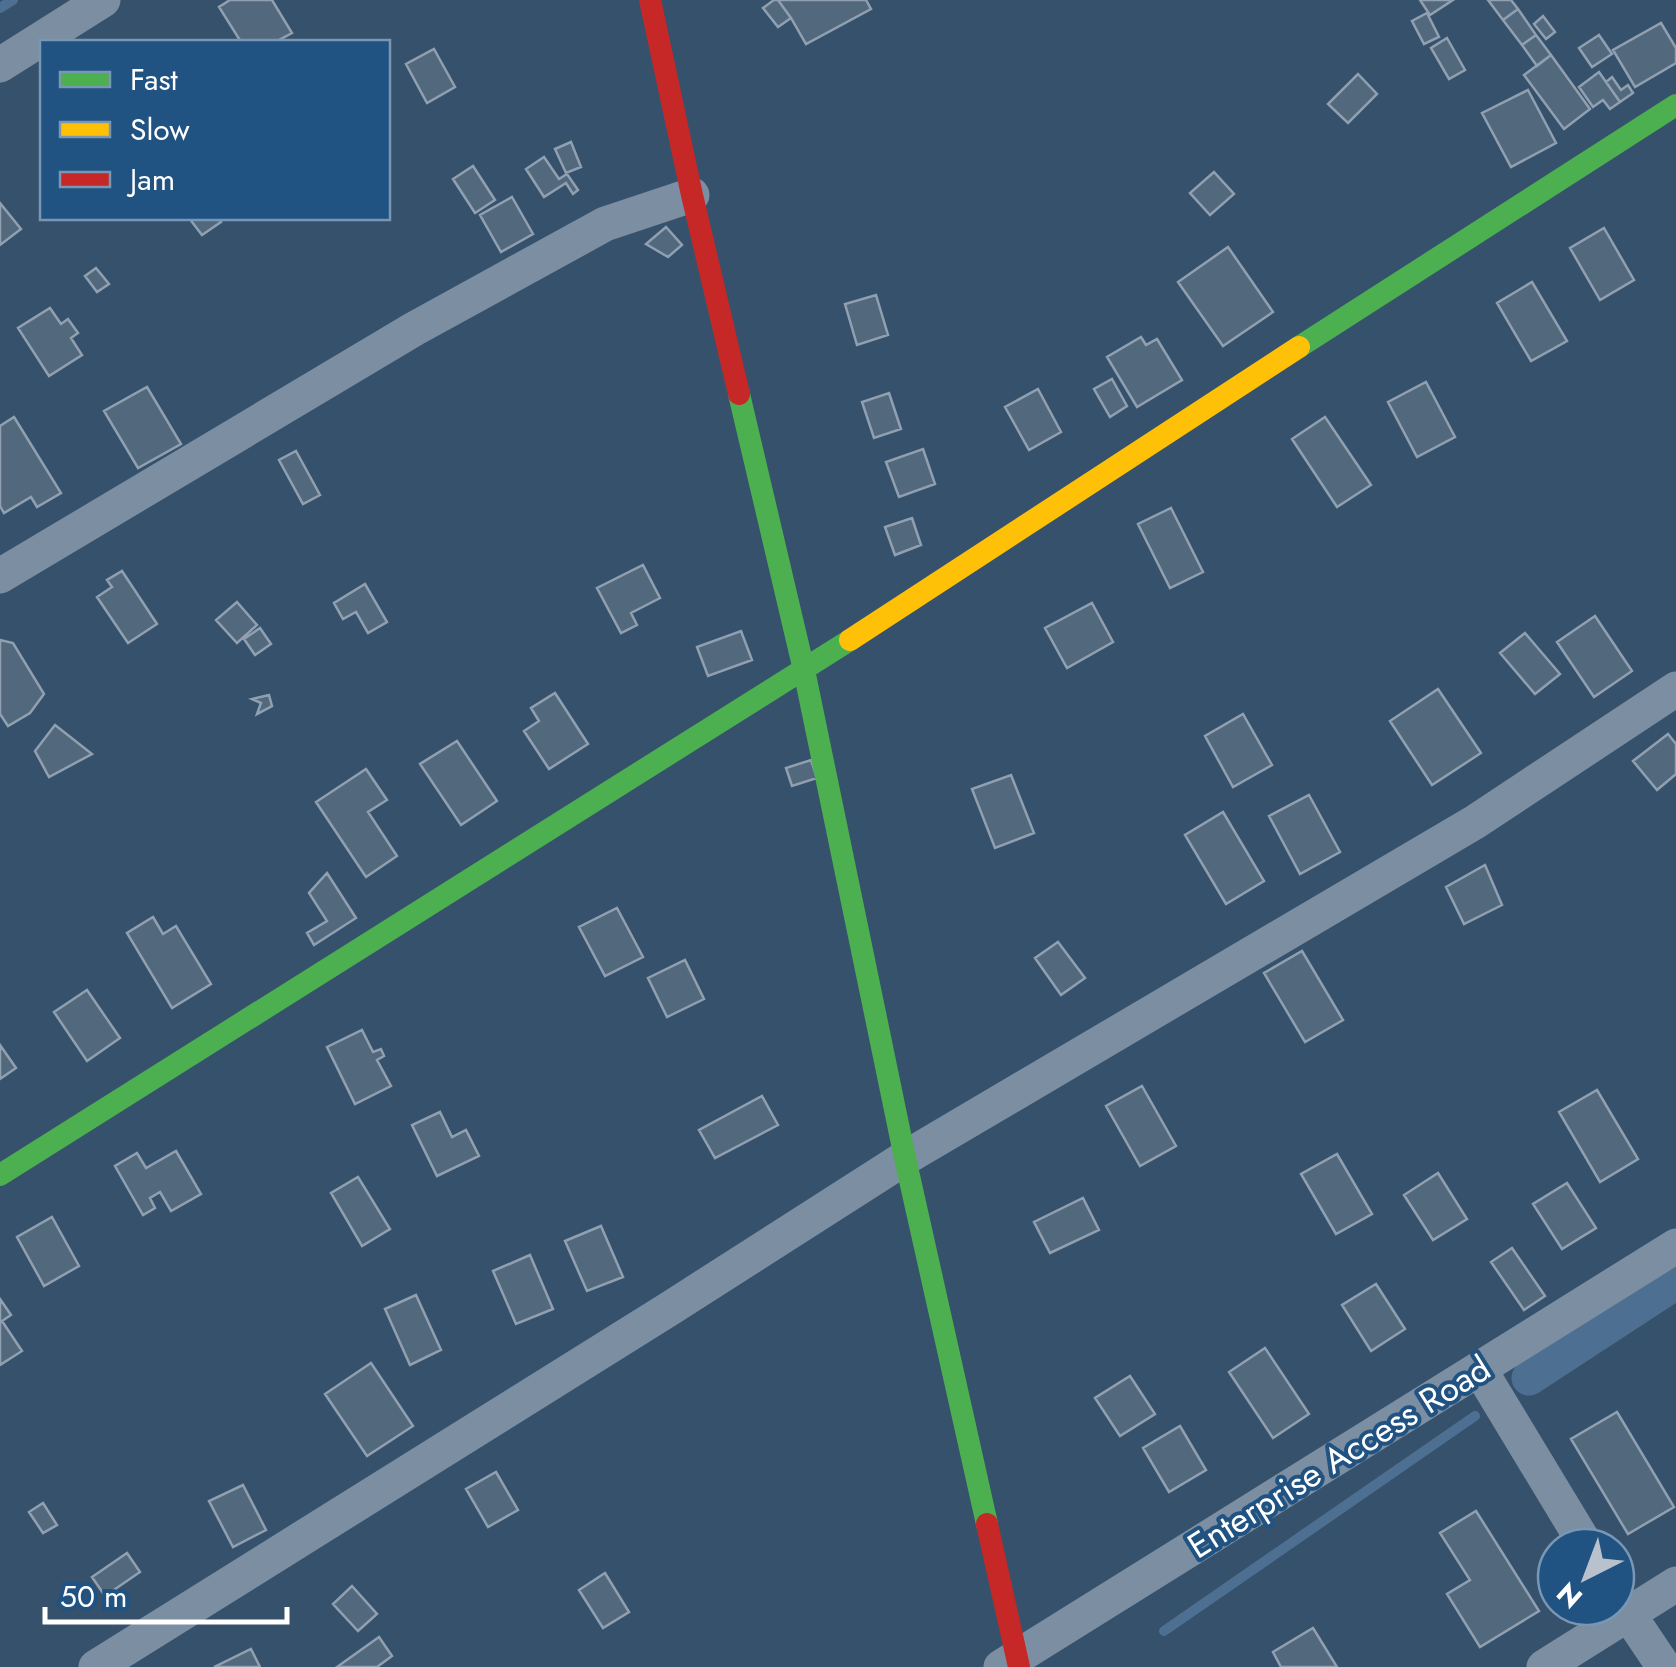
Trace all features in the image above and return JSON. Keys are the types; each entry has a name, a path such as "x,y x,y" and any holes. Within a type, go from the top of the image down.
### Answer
{"street":[{"path":"0,64 102,0"},
{"path":"650,0 804,670 1012,1664"},
{"path":"0,1175 804,670 1676,106"},
{"path":"0,576 449,310 606,224 692,195"},
{"path":"96,1667 905,1158 1475,822 1676,690"},
{"name":"Enterprise Access Road","path":"1012,1664 1676,1246"},
{"path":"1480,1370 1574,1527"},
{"path":"1636,1599 1676,1584"},
{"path":"1544,1667 1594,1627"},
{"path":"1636,1627 1664,1667"}],"building":[{"path":"230,0 272,0 292,33 279,40 240,40 219,7"},
{"path":"774,0 791,18 778,27 763,8"},
{"path":"778,0 866,0 871,9 806,44"},
{"path":"1420,0 1453,0 1430,15"},
{"path":"1488,0 1511,0 1518,9 1503,20"},
{"path":"1518,9 1536,35 1522,45 1503,20"},
{"path":"1427,13 1439,37 1424,44 1412,21"},
{"path":"1543,16 1555,32 1546,39 1534,24"},
{"path":"1661,23 1676,48 1676,63 1635,87 1613,50"},
{"path":"1536,35 1551,55 1537,66 1522,45"},
{"path":"1599,35 1612,54 1592,67 1579,48"},
{"path":"1447,38 1465,70 1449,79 1431,48"},
{"path":"434,49 455,87 427,103 406,64"},
{"path":"1551,55 1590,109 1564,129 1524,75"},
{"path":"1599,72 1620,102 1610,109 1603,100 1593,107 1579,87"},
{"path":"1358,74 1377,94 1348,123 1328,104"},
{"path":"1612,77 1621,90 1628,85 1633,93 1620,102 1606,82"},
{"path":"1528,90 1556,143 1511,167 1482,113"},
{"path":"571,142 581,167 566,173 555,149"},
{"path":"544,157 559,179 567,174 578,190 573,194 566,183 544,197 526,169"},
{"path":"473,166 495,200 475,213 453,179"},
{"path":"1214,172 1234,194 1210,215 1190,193"},
{"path":"512,197 533,234 501,252 480,215"},
{"path":"0,203 21,229 0,245"},
{"path":"191,220 220,220 221,222 202,235"},
{"path":"666,227 682,245 668,257 646,244"},
{"path":"1604,228 1634,280 1600,300 1570,248"},
{"path":"1228,247 1273,312 1223,346 1178,282"},
{"path":"96,268 109,284 97,292 85,276"},
{"path":"1532,282 1567,341 1531,361 1497,303"},
{"path":"876,295 888,335 857,345 845,304"},
{"path":"50,308 61,324 68,319 78,333 71,338 82,355 49,376 18,328"},
{"path":"1141,337 1146,345 1157,339 1182,380 1137,407 1107,357"},
{"path":"1112,379 1127,406 1110,417 1094,389"},
{"path":"1426,382 1455,437 1417,457 1388,402"},
{"path":"147,387 181,444 138,468 104,411"},
{"path":"1038,389 1061,432 1029,450 1005,407"},
{"path":"889,393 901,429 874,438 862,402"},
{"path":"14,417 61,493 37,507 31,497 4,513 0,506 0,426"},
{"path":"1325,417 1371,485 1337,507 1292,439"},
{"path":"923,449 935,484 899,497 886,462"},
{"path":"296,451 320,495 303,504 279,460"},
{"path":"1171,508 1203,572 1170,588 1138,524"},
{"path":"912,518 921,545 895,555 885,527"},
{"path":"643,565 660,598 631,613 637,625 621,633 597,588"},
{"path":"122,571 157,624 128,643 97,597 112,587 107,580"},
{"path":"365,584 387,622 368,633 356,612 343,619 334,603"},
{"path":"237,602 257,625 237,643 216,620"},
{"path":"1092,603 1113,642 1067,668 1045,628"},
{"path":"1595,616 1632,671 1594,697 1557,642"},
{"path":"260,628 271,644 255,655 244,639"},
{"path":"741,631 752,660 708,676 697,647"},
{"path":"1525,633 1560,674 1535,694 1500,653"},
{"path":"0,640 13,643 44,694 30,713 8,726 0,714"},
{"path":"1438,689 1481,753 1432,785 1390,721"},
{"path":"555,693 588,744 549,769 524,731 539,721 531,708"},
{"path":"269,695 272,706 257,714 261,703 252,699"},
{"path":"1243,714 1272,765 1233,787 1205,736"},
{"path":"55,725 92,754 49,777 35,751"},
{"path":"1668,734 1676,744 1676,774 1657,790 1633,761"},
{"path":"457,741 497,801 461,825 420,764"},
{"path":"811,760 817,778 792,786 786,768"},
{"path":"366,769 387,800 368,812 397,856 366,877 316,802"},
{"path":"1011,775 1034,833 995,848 972,789"},
{"path":"1309,795 1340,852 1300,874 1269,816"},
{"path":"1223,812 1264,881 1226,904 1185,835"},
{"path":"1485,865 1502,905 1464,924 1446,887"},
{"path":"327,873 356,918 314,945 307,933 327,921 309,893"},
{"path":"617,908 643,957 605,976 579,927"},
{"path":"153,917 163,934 176,926 211,984 172,1008 127,933"},
{"path":"1058,942 1085,978 1061,995 1035,958"},
{"path":"1302,951 1343,1020 1305,1042 1264,973"},
{"path":"685,960 704,999 667,1017 648,978"},
{"path":"87,990 120,1038 87,1061 54,1012"},
{"path":"362,1030 373,1052 381,1049 384,1056 377,1060 391,1086 355,1104 327,1047"},
{"path":"0,1045 16,1068 0,1079"},
{"path":"1142,1086 1176,1146 1140,1166 1106,1106"},
{"path":"1597,1090 1638,1159 1600,1182 1559,1112"},
{"path":"762,1096 778,1125 715,1158 699,1130"},
{"path":"440,1112 452,1137 466,1130 479,1156 437,1176 412,1125"},
{"path":"176,1151 201,1194 171,1211 160,1192 150,1198 155,1208 143,1215 115,1166 137,1153 146,1168"},
{"path":"1337,1154 1372,1214 1336,1234 1301,1174"},
{"path":"1438,1173 1467,1219 1433,1240 1404,1195"},
{"path":"358,1177 390,1229 362,1246 331,1193"},
{"path":"1567,1183 1596,1228 1562,1249 1533,1204"},
{"path":"1083,1198 1099,1230 1050,1253 1034,1222"},
{"path":"52,1217 79,1266 44,1286 17,1237"},
{"path":"601,1226 623,1277 587,1291 565,1241"},
{"path":"1512,1248 1545,1296 1524,1310 1491,1262"},
{"path":"530,1255 553,1309 516,1324 493,1271"},
{"path":"1376,1284 1405,1329 1371,1351 1342,1305"},
{"path":"416,1295 441,1350 410,1365 385,1309"},
{"path":"0,1299 11,1315 2,1321 22,1351 0,1365"},
{"path":"1265,1348 1309,1414 1273,1438 1229,1372"},
{"path":"371,1363 413,1426 367,1456 325,1394"},
{"path":"1130,1376 1155,1414 1120,1436 1095,1398"},
{"path":"1617,1412 1674,1507 1636,1529 1624,1527 1571,1439"},
{"path":"1180,1426 1206,1470 1169,1492 1143,1448"},
{"path":"496,1472 518,1510 488,1527 466,1489"},
{"path":"243,1485 266,1530 233,1547 209,1501"},
{"path":"43,1503 57,1525 43,1533 29,1512"},
{"path":"1476,1511 1536,1606 1536,1613 1480,1647 1447,1594 1470,1580 1440,1533"},
{"path":"127,1553 140,1572 105,1596 92,1577"},
{"path":"605,1573 629,1612 603,1628 579,1590"},
{"path":"352,1586 377,1614 358,1631 333,1604"},
{"path":"1313,1628 1337,1667 1281,1667 1273,1652"},
{"path":"379,1637 392,1656 377,1667 337,1667"},
{"path":"251,1649 260,1667 214,1667"}],"waterway":[{"path":"0,8 13,0"},
{"path":"1529,1378 1676,1282"},
{"path":"1164,1631 1475,1416"}],"traffic: fast":[{"path":"1299,347 1676,105"},
{"path":"739,394 804,670 905,1158 987,1524"},
{"path":"0,1175 850,640"}],"traffic: slow":[{"path":"850,640 1299,347"}],"traffic: jam":[{"path":"650,0 739,394"},
{"path":"987,1524 1019,1667"}]}
